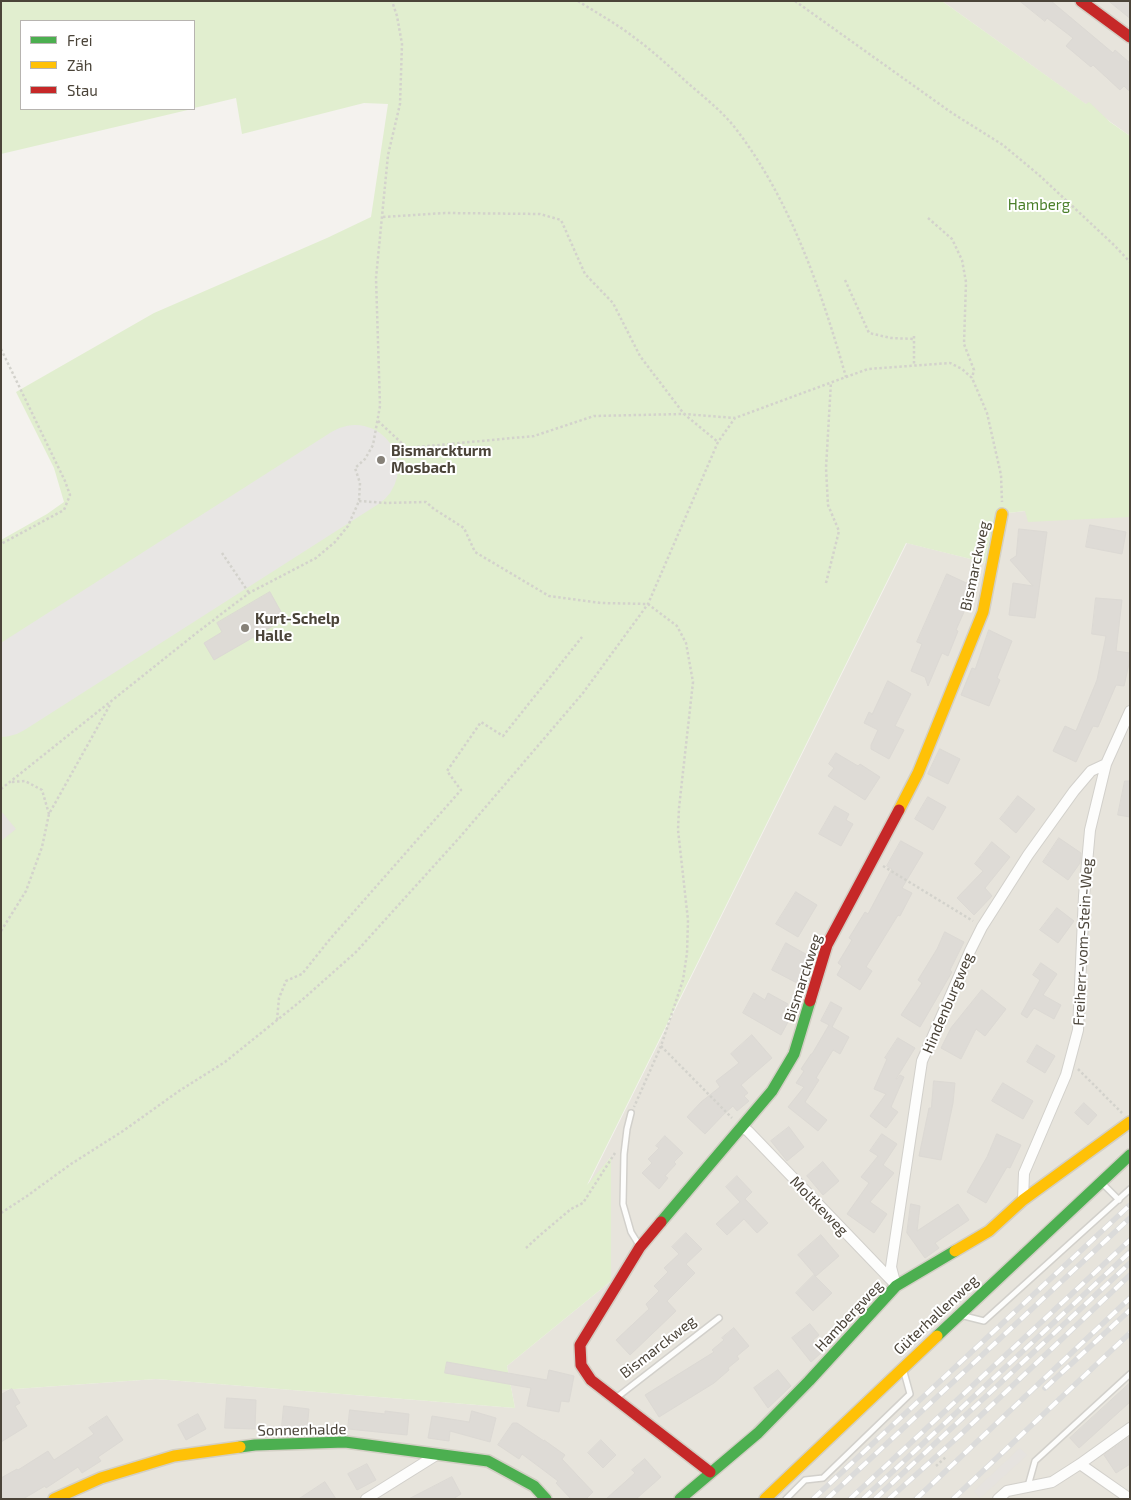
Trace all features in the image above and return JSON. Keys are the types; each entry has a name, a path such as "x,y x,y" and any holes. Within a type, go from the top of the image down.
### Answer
{"street":[{"path":"1081,1 1130,37"},
{"name":"Bismarckweg","path":"710,1472 590,1380 581,1365 580,1345 640,1247 772,1091 794,1054 827,945 918,773 983,612 1002,514"},
{"name":"Freiherr-vom-Stein-Weg","path":"1023,1200 1024,1173 1066,1075 1078,1030 1084,896 1090,830 1106,764 1130,711"},
{"name":"Hindenburgweg","path":"896,1286 891,1267 922,1061 982,927 1028,855 1074,791 1091,771 1106,764"},
{"name":"Hambergweg","path":"680,1499 758,1433 809,1381 896,1286 989,1231 1023,1200 1126,1118"},
{"name":"Moltkeweg","path":"741,1127 748,1131 896,1286"},
{"name":"Güterhallenweg","path":"764,1499 1130,1155"},
{"path":"998,1499 1007,1491 1052,1482 1130,1428"},
{"name":"Sonnenhalde","path":"54,1499 101,1478 174,1456 255,1445 345,1442 488,1461 534,1486 546,1499"},
{"path":"366,1499 438,1454"},
{"path":"1080,1464 1130,1499"}],"lane":[{"path":"631,1114 624,1154 622,1204 631,1232 640,1247"},
{"path":"1100,1182 1119,1200"},
{"path":"960,1314 984,1321 1130,1189"},
{"name":"Bismarckweg","path":"616,1399 719,1318"},
{"path":"786,1499 805,1480 823,1478 910,1394 903,1367"},
{"path":"1028,1486 1035,1461 1130,1374"}],"path":[{"path":"1,789 249,593 316,558 348,526 359,502 360,483 355,468 365,459 373,445 380,406 376,278 388,156 400,104 402,44 392,1"},
{"path":"578,1 634,37 714,106 740,135 774,188 797,236 829,318 846,377"},
{"path":"795,1 952,113 1003,145 1039,175 1130,262"},
{"path":"382,217 445,213 540,214 561,220 585,274 613,303 640,356 684,414 718,442"},
{"path":"928,218 952,239 962,260 966,282 964,344 974,370 972,378"},
{"path":"845,280 869,333 891,338 914,338 914,365"},
{"path":"1,349 70,495 64,510 1,544"},
{"path":"378,421 407,448 534,436 594,416 684,414 735,418 868,369 950,363 962,369 972,378 987,413 1001,476 1002,514"},
{"path":"826,582 839,531 828,505 826,468 831,382"},
{"path":"1,1213 179,1091 225,1062 356,952 460,837 584,693 648,604 718,442 735,418"},
{"path":"359,502 426,502 464,528 475,552 549,596 601,603 648,604 677,626 686,643 693,682 678,830 688,920 688,953 683,980 661,1046 631,1114"},
{"path":"222,553 249,593"},
{"path":"277,1020 279,998 286,981 302,974 330,939 461,790 447,771 482,722 503,736 582,637"},
{"path":"1,931 26,891 42,847 49,814 112,702"},
{"path":"10,782 26,781 42,790 49,814"},
{"path":"872,859 982,927"},
{"path":"661,1046 741,1127"},
{"path":"1070,1061 1126,1118"},
{"path":"526,1248 571,1210 583,1203 618,1148"},
{"path":"936,1466 947,1456"}],"shaded area":[{"path":"942,1 1130,1 1130,136"},
{"path":"1130,499 1130,1499 1,1499 1,1390 156,1379 515,1408 507,1366 611,1281 610,1158 586,1189 907,543 999,566 1008,513"},
{"path":"1,811 16,829 1,841"},
{"path":"1020,1448 1027,1455 980,1498 974,1491"}],"green space":[{"name":"Hamberg","path":"1,1 942,1 1086,104 1089,102 1110,122 1130,136 1130,517 1028,522 1025,511 1008,513 999,566 906,543 587,1185 611,1157 611,1281 507,1366 515,1408 156,1379 1,1390 1,540 64,502 54,468 16,392 154,313 371,217 388,104 364,103 242,134 236,98 195,108 195,20 20,20 20,110 188,110 1,154"}],"building":[{"path":"1020,1 1051,1 1113,53 1115,50 1130,63 1130,92 1124,86 1120,90 1093,65 1091,67 1066,46 1073,38 1047,18 1045,21"},
{"path":"1109,1 1130,1 1130,18"},
{"path":"1090,525 1126,532 1122,554 1086,547"},
{"path":"1019,529 1047,532 1035,618 1009,615 1013,583 1033,586 1010,560 1016,556"},
{"path":"947,574 975,587 956,630 958,631 948,656 942,653 928,686 925,677 911,671 922,644 917,642"},
{"name":"Kurt-Schelp Halle","path":"270,592 285,619 214,660 204,643 222,632 217,623"},
{"path":"1096,598 1122,600 1116,651 1130,653 1130,659 1124,686 1116,685 1098,727 1093,726 1076,762 1053,751 1065,726 1076,731 1097,680 1106,636 1092,634"},
{"path":"989,630 1012,641 997,678 1000,680 989,706 961,695 972,668 975,669"},
{"path":"888,681 911,694 895,726 904,730 889,759 871,749 878,730 864,723 869,712 872,714"},
{"path":"940,749 960,759 948,784 928,774"},
{"path":"836,753 858,766 860,764 880,777 865,800 828,776 834,768 829,764"},
{"path":"1125,781 1130,781 1130,817 1118,815"},
{"path":"1018,796 1035,809 1016,833 1000,819"},
{"path":"928,797 946,807 933,830 915,819"},
{"path":"835,806 849,814 846,820 853,824 841,846 819,834"},
{"path":"1059,838 1081,853 1080,863 1068,880 1043,862"},
{"path":"901,841 923,853 902,888 912,893 900,916 898,915 866,967 872,971 860,990 837,975 842,966 838,963 852,940 849,938 865,912 868,914 892,869 887,866"},
{"path":"992,842 1010,857 985,888 992,896 974,915 957,898 983,871 975,864"},
{"path":"796,892 817,905 798,937 776,924"},
{"path":"1057,908 1074,921 1058,943 1040,930"},
{"path":"945,932 964,942 950,970 952,972 920,1027 901,1015 922,983 918,980"},
{"path":"786,943 811,957 797,983 772,970"},
{"path":"1041,963 1057,974 1043,995 1061,1005 1054,1019 1034,1008 1027,1018 1021,1014 1040,980 1033,975"},
{"path":"982,990 1006,1009 985,1036 976,1029 961,1059 941,1048 951,1028"},
{"path":"754,993 765,1000 768,993 788,1004 781,1015 789,1020 781,1035 743,1013"},
{"path":"831,1002 842,1008 832,1027 849,1037 840,1054 833,1050 816,1078 819,1080 805,1102 827,1120 818,1131 788,1107 804,1087 796,1083 804,1071 801,1069 829,1025 821,1021"},
{"path":"752,1035 772,1058 741,1085 748,1093 744,1096 749,1101 737,1111 733,1106 705,1134 687,1117 701,1102 720,1087 716,1081 739,1063 731,1054"},
{"path":"898,1038 915,1048 896,1079 900,1075 904,1077 891,1107 898,1112 886,1128 870,1116 886,1094 874,1089 887,1059 885,1058"},
{"path":"1037,1045 1055,1056 1045,1073 1027,1062"},
{"path":"934,1081 955,1083 953,1103 941,1160 919,1156 929,1108 931,1108"},
{"path":"1003,1083 1033,1101 1023,1119 992,1101"},
{"path":"1084,1103 1097,1115 1088,1125 1075,1113"},
{"path":"789,1127 804,1147 787,1161 771,1141"},
{"path":"882,1134 897,1144 883,1165 894,1173 870,1202 887,1214 874,1233 847,1214 869,1183 861,1177 878,1156 870,1151"},
{"path":"997,1134 1021,1145 1010,1168 1007,1167 986,1203 967,1192 987,1157"},
{"path":"665,1136 683,1153 674,1162 676,1164 665,1176 668,1178 659,1189 642,1173 652,1163 648,1159 659,1148 656,1146"},
{"path":"823,1162 839,1181 823,1195 807,1176"},
{"path":"737,1176 752,1192 745,1199 768,1223 757,1233 744,1219 727,1235 716,1224 740,1202 726,1187"},
{"path":"911,1204 920,1206 917,1231 958,1204 969,1220 935,1243 939,1248 925,1258 907,1233"},
{"path":"686,1233 702,1249 686,1264 695,1273 667,1301 676,1311 630,1355 616,1340 649,1309 646,1304 659,1291 654,1286 668,1272 664,1268 679,1254 672,1247"},
{"path":"821,1235 839,1256 816,1276 798,1255"},
{"path":"814,1275 832,1293 813,1311 796,1293"},
{"path":"810,1324 819,1335 813,1340 822,1352 811,1362 792,1338"},
{"path":"734,1328 749,1346 737,1356 739,1359 714,1383 659,1417 645,1395 714,1352 712,1350 724,1340 722,1338"},
{"path":"447,1362 547,1380 549,1370 574,1376 569,1402 561,1401 559,1412 527,1406 531,1388 445,1373"},
{"path":"778,1370 791,1386 768,1408 754,1388"},
{"path":"1130,1383 1130,1402 1079,1448 1070,1438"},
{"path":"12,1389 20,1403 15,1406 27,1426 1,1442 1,1395"},
{"path":"227,1398 256,1400 255,1429 225,1428"},
{"path":"284,1406 309,1409 307,1430 282,1427"},
{"path":"350,1410 385,1414 385,1411 409,1414 407,1435 348,1429"},
{"path":"472,1411 496,1418 490,1442 450,1431 449,1441 428,1438 432,1416 469,1422"},
{"path":"198,1414 206,1429 186,1440 178,1425"},
{"path":"107,1416 123,1440 98,1457 101,1461 82,1473 78,1467 46,1488 45,1486 23,1499 3,1499 1,1495 1,1478 18,1470 48,1451 54,1460 94,1434 89,1428"},
{"path":"513,1423 517,1423 565,1455 562,1459 593,1492 586,1499 571,1499 556,1483 558,1481 522,1454 519,1459 498,1445"},
{"path":"1130,1437 1130,1464 1116,1473 1104,1455"},
{"path":"601,1440 616,1455 603,1468 588,1453"},
{"path":"645,1459 661,1477 636,1499 606,1499 635,1473 632,1470"},
{"path":"367,1464 376,1480 357,1490 348,1474"},
{"path":"452,1477 461,1494 453,1499 409,1499"},
{"path":"325,1482 336,1499 299,1499"}],"runway":[{"path":"1,694 355,468"}],"railway":[{"path":"813,1499 1130,1205"},
{"path":"827,1499 1130,1218"},
{"path":"850,1499 1130,1240"},
{"path":"863,1499 1130,1252"},
{"path":"875,1499 1130,1263"},
{"path":"889,1499 959,1436 1130,1275"},
{"path":"916,1499 1130,1298"},
{"path":"1045,1388 1130,1310"},
{"path":"953,1499 1130,1333"}],"traffic: fast":[{"path":"661,1222 772,1091 794,1054 810,1001"},
{"path":"937,1336 1130,1155"},
{"path":"680,1499 758,1433 809,1381 896,1286 955,1251"},
{"path":"240,1447 345,1442 488,1461 534,1486 546,1499"}],"traffic: slow":[{"path":"899,810 918,773 983,612 1002,514"},
{"path":"955,1251 989,1231 1023,1200 1130,1122"},
{"path":"765,1499 937,1336"},
{"path":"54,1499 101,1478 174,1456 240,1447"}],"traffic: jam":[{"path":"1081,1 1130,37"},
{"path":"810,1001 827,945 899,810"},
{"path":"661,1222 640,1247 580,1345 581,1365 591,1380 710,1472"}],"place":[{"name":"Bismarckturm Mosbach","path":"381,460"},
{"name":"Kurt-Schelp Halle","path":"245,628"}]}
